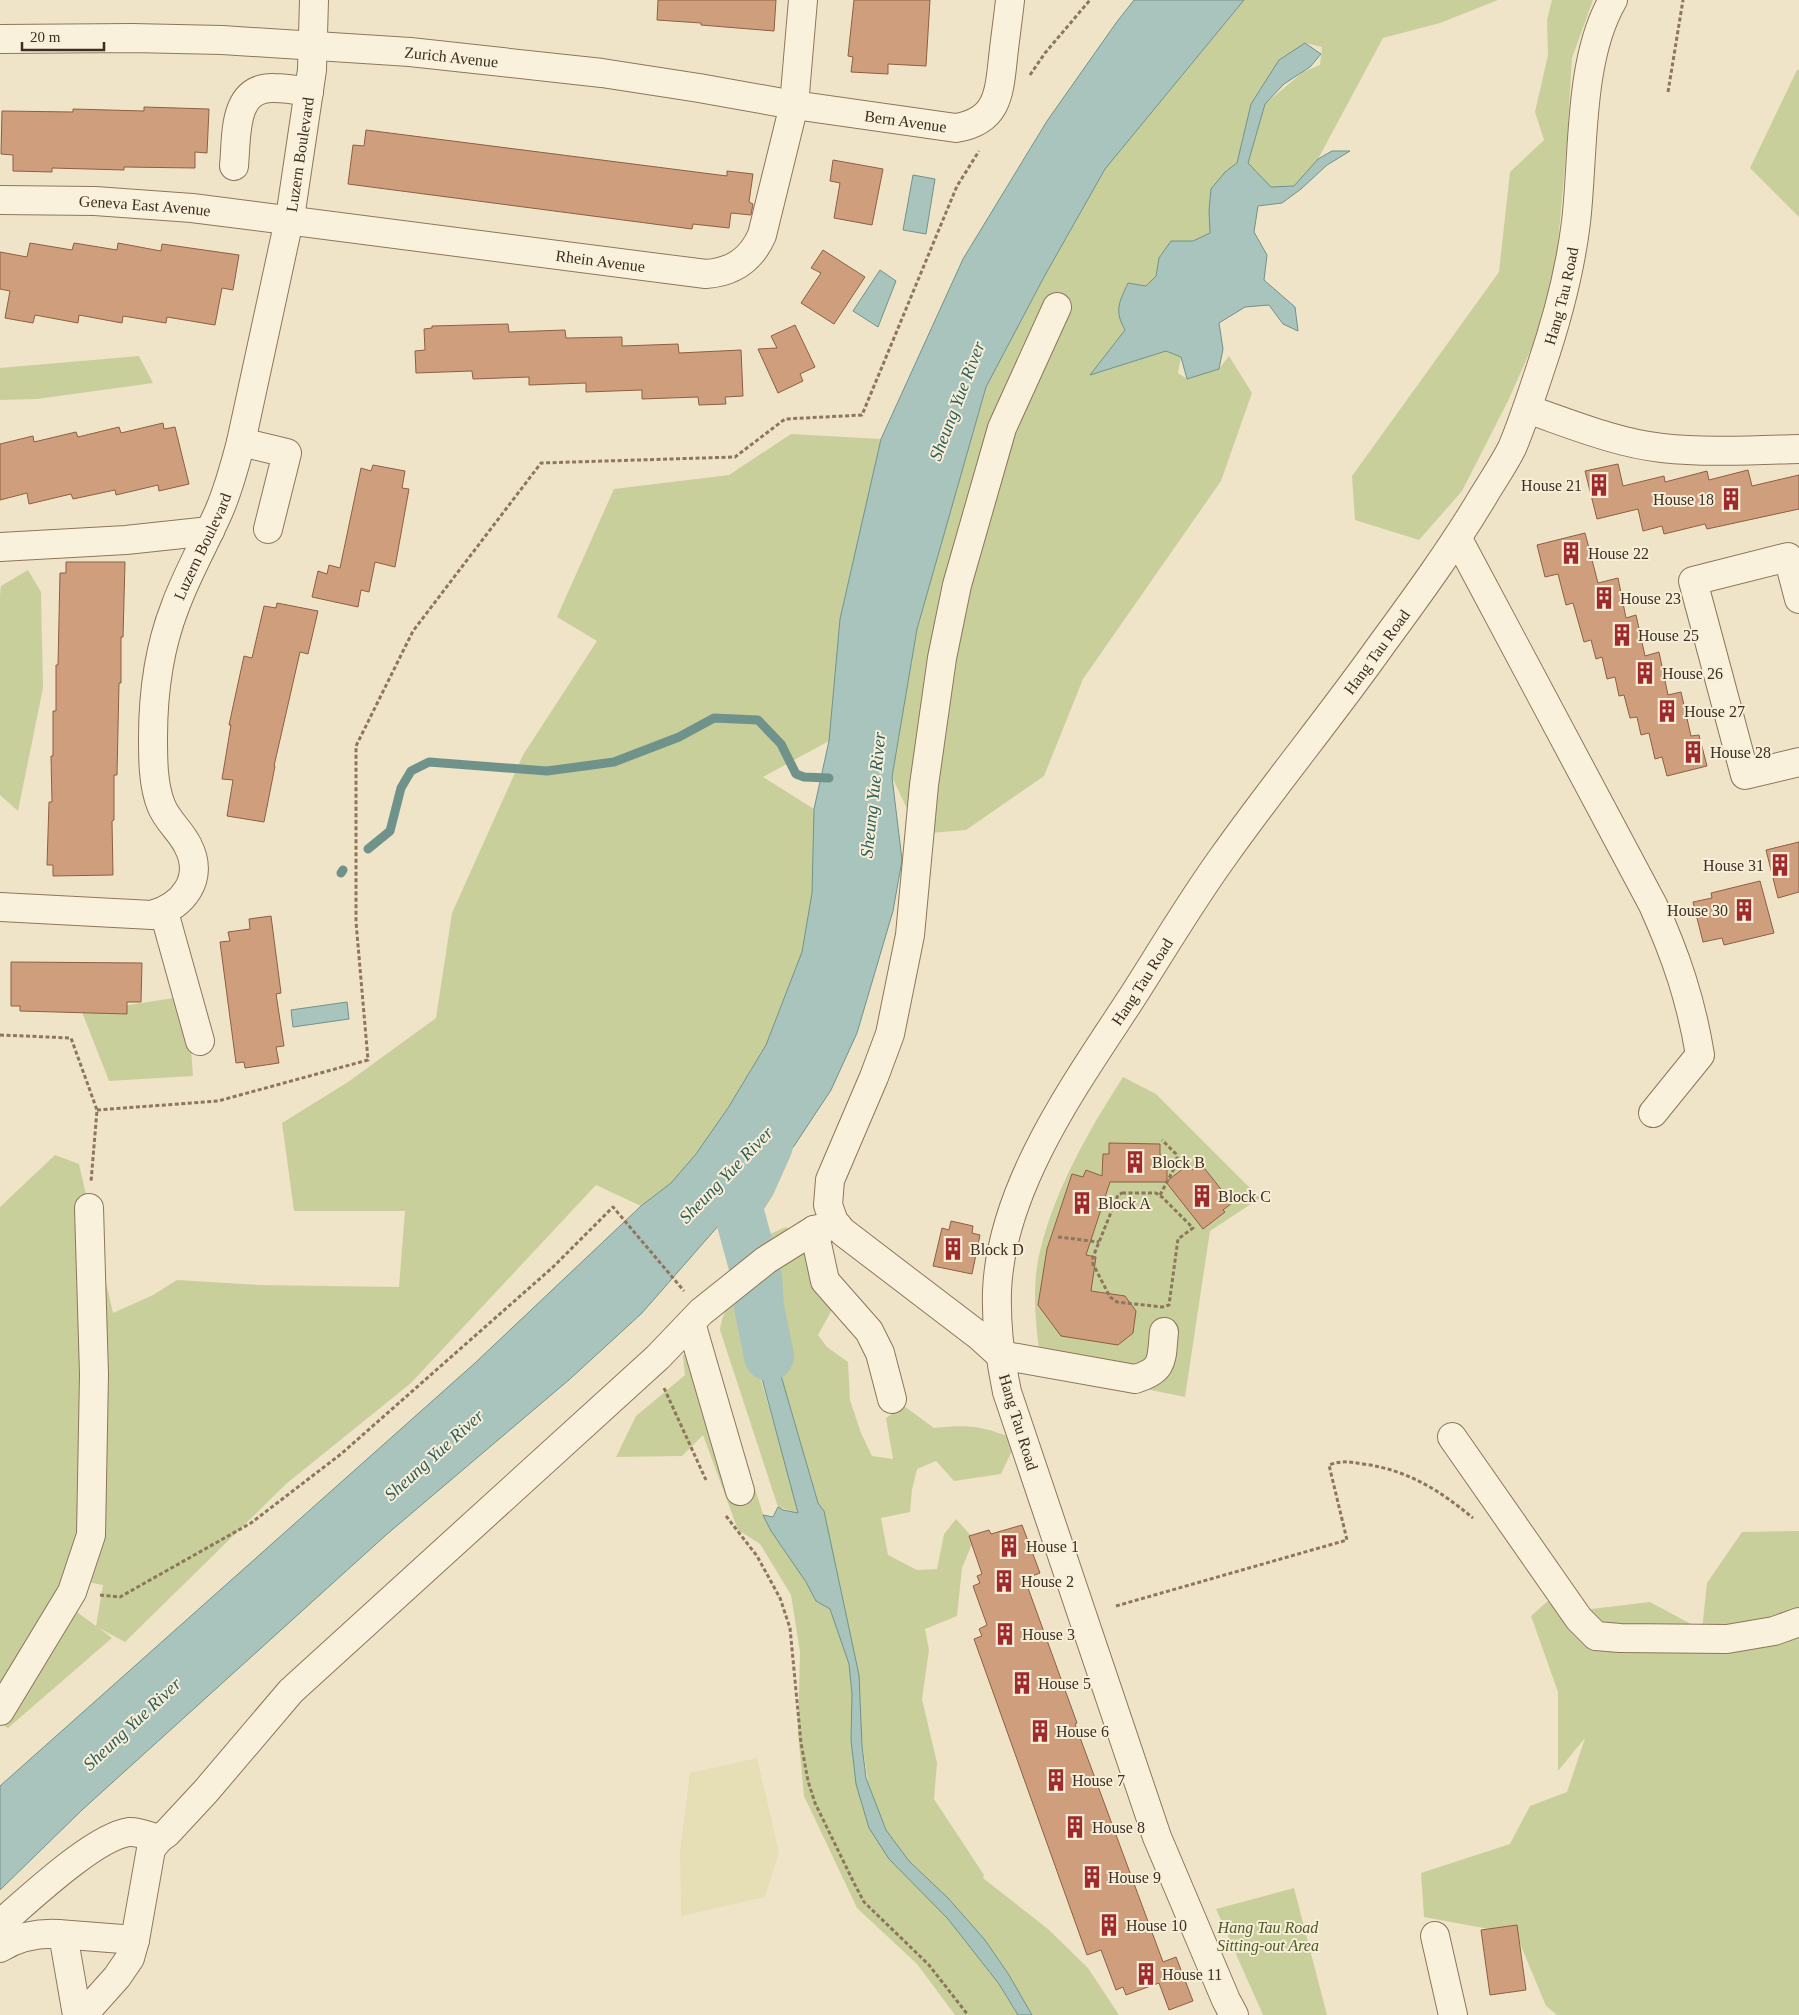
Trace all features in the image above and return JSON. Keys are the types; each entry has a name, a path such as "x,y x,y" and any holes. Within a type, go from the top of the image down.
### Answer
{"street":[{"name":"Luzern Boulevard","path":"164,912 176,905 185,896 191,884 193,858 188,845 169,821 161,806 156,790 153,739 157,676 174,609 232,476 241,442 290,220 309,92 314,0"},
{"path":"794,105 803,0"},
{"name":"Bern Avenue","path":"794,105 956,128 978,122 987,115 998,97 1010,0"},
{"name":"Hang Tau Road","path":"1234,2015 1157,1836 1007,1392 1000,1355 997,1289 1004,1246 1012,1214 1026,1177 1052,1123 1222,858 1361,674 1458,539 1510,452 1527,409 1552,334 1569,268 1576,224 1587,87 1597,41 1613,0"},
{"name":"Zurich Avenue","path":"0,39 132,38 313,44 419,53 593,72 794,105"},
{"path":"234,166 238,119 243,102 256,90 273,88 309,92"},
{"name":"Rhein Avenue","path":"290,220 706,274 718,273 730,270 750,256 762,235 794,105"},
{"name":"Geneva East Avenue","path":"0,200 95,201 173,206 290,220"},
{"path":"892,1399 880,1353 868,1331 825,1281 825,1228 830,1180 874,1077 890,1034 910,935 924,785 942,658 957,585 1002,428 1058,308"},
{"path":"1527,409 1616,439 1660,448 1689,450 1799,449"},
{"path":"241,442 287,453 268,529"},
{"path":"0,547 126,540 210,530"},
{"path":"1458,539 1653,905 1673,951 1694,1018 1700,1056 1653,1113"},
{"path":"1799,599 1788,557 1693,581 1745,775 1799,762"},
{"path":"0,907 152,915 164,912 200,1041"},
{"path":"0,1712 72,1592 91,1535 94,1374 89,1208"},
{"path":"84,2015 117,1977 130,1958 135,1940 151,1849 206,1791 291,1691 658,1357 701,1312 766,1260 825,1228"},
{"path":"825,1228 978,1335 1000,1355 1134,1379 1154,1371 1160,1363 1164,1332"},
{"path":"691,1322 740,1491"},
{"path":"1452,1437 1578,1619 1596,1636 1728,1639 1774,1631 1799,1622"},
{"path":"0,1924 82,1856 112,1836 130,1832 159,1839"},
{"path":"0,1948 11,1941 32,1935 58,1934 135,1940"},
{"path":"58,1934 64,1940 78,2015"},
{"path":"1436,1936 1453,2015"}],"path":[{"path":"1028,78 1045,53 1090,0"},
{"path":"1668,92 1683,0"},
{"path":"97,1110 218,1101 368,1060 356,922 356,746 413,631 541,463 735,457 785,419 862,415 957,186 984,144"},
{"path":"0,1035 71,1038 97,1110 89,1208"},
{"path":"1160,1195 1178,1161 1176,1154 1162,1140"},
{"path":"1122,1193 1156,1193 1193,1228 1178,1239 1169,1305 1162,1308 1117,1302 1110,1297 1093,1264 1093,1257 1099,1242 1118,1195 1122,1193"},
{"path":"72,1592 120,1597 251,1523 341,1454 553,1267 613,1207 685,1293"},
{"path":"1058,1237 1099,1242"},
{"path":"658,1357 662,1385 706,1481"},
{"path":"1116,1606 1346,1540 1330,1465 1340,1460 1375,1465 1407,1474 1446,1496 1479,1524"},
{"path":"725,1515 757,1556 780,1598 790,1628 801,1743 808,1781 815,1803 864,1902 929,1965 968,2015"}],"shaded area":[{"path":"757,1758 779,1852 765,1897 681,1916 680,1852 690,1773"}],"green space":[{"path":"1244,0 1498,0 1440,23 1383,38 1318,159 1294,186 1271,187 1260,184 1248,163 1265,104 1303,72 1320,65 1322,47 1305,43 1251,104 1237,163 1225,172 1217,233 1193,241 1171,241 1159,258 1156,276 1146,286 1128,283 1126,329 1091,374 1166,351 1181,357 1178,373 1187,379 1219,369 1229,356 1252,393 1221,481 1083,679 1044,776 966,830 919,834 892,777 917,629 986,387 1044,277 1105,169"},
{"path":"1552,0 1593,0 1572,58 1567,142 1553,300 1508,401 1462,491 1419,540 1355,520 1352,476 1499,272 1510,172 1544,140 1535,112 1548,55 1547,20"},
{"path":"1797,70 1799,70 1799,217 1750,168"},
{"path":"139,356 153,383 37,399 0,400 0,368"},
{"path":"791,434 881,439 840,619 829,741 763,777 814,809 812,893 802,952 766,1045 728,1108 696,1154 671,1183 641,1206 596,1185 411,1383 286,1484 125,1642 99,1628 112,1638 8,1728 0,1723 70,1607 96,1626 103,1585 67,1578 0,1698 0,1207 55,1155 79,1164 113,1313 153,1295 177,1280 259,1285 399,1287 405,1211 294,1211 282,1123 348,1082 436,1018 452,913 523,755 597,641 557,617 614,489 729,475"},
{"path":"28,570 41,592 43,688 18,811 0,795 0,595 1,586"},
{"path":"174,998 190,1033 193,1076 109,1081 82,1012"},
{"path":"1123,1077 1156,1094 1260,1198 1210,1231 1185,1397 1141,1388 1039,1350 1035,1313 1035,1288 1037,1263 1046,1228 1074,1161"},
{"path":"786,1227 818,1253 838,1299 818,1335 827,1347 848,1362 850,1400 861,1433 872,1456 893,1459 886,1418 904,1406 934,1428 977,1427 1017,1440 1001,1474 954,1481 936,1461 917,1469 912,1490 910,1512 881,1518 888,1555 917,1570 937,1569 944,1534 956,1519 974,1539 962,1568 957,1616 925,1629 929,1650 922,1699 937,1763 934,1799 984,1875 983,1878 1048,1929 1088,1968 1119,2015 1031,2015 1009,1975 985,1940 948,1898 909,1861 886,1830 868,1782 835,1564 824,1511 818,1503 775,1355 768,1307 769,1283 766,1260 770,1234"},
{"path":"745,1295 752,1323 754,1356 798,1513 778,1507 720,1330 727,1309"},
{"path":"689,1346 713,1356 763,1514 773,1534 806,1582 816,1601 830,1609 849,1664 852,1694 851,1740 869,1828 948,1919 999,1984 1018,2015 955,2015 917,1964 857,1908 804,1796 798,1734 800,1652 791,1595 760,1544 738,1530 703,1435 682,1456 616,1457 636,1416 685,1375 683,1356"},
{"path":"1799,1531 1799,2015 1557,2015 1546,2006 1516,1934 1424,1917 1421,1873 1510,1844 1530,1806 1567,1792 1585,1738 1558,1771 1558,1692 1531,1616 1559,1591 1591,1609 1650,1602 1702,1630 1707,1583 1742,1532"},
{"name":"Hang Tau Road Sitting-out Area","path":"1294,1888 1327,2015 1263,2015 1216,1909"}],"water":[{"name":"Sheung Yue River","path":"1134,0 1244,0 1105,169 1044,277 986,387 917,629 892,777 902,860 893,911 857,1033 831,1090 794,1146 765,1182 737,1205 642,1313 570,1379 386,1535 82,1810 0,1890 0,1786 475,1363 641,1206 671,1183 696,1154 728,1108 766,1045 802,952 812,893 814,809 829,741 840,619 881,439 963,259 1047,121"},
{"path":"1305,43 1321,54 1310,67 1284,84 1265,104 1248,163 1271,187 1294,186 1318,159 1332,151 1350,151 1327,165 1301,189 1282,203 1258,206 1254,232 1267,255 1264,280 1295,307 1298,331 1283,324 1269,305 1245,307 1219,323 1223,349 1219,369 1187,379 1181,357 1166,351 1090,375 1125,330 1120,317 1119,306 1128,283 1146,286 1156,276 1159,258 1171,241 1193,241 1210,233 1211,189 1225,172 1237,163 1251,104 1279,60"},
{"path":"913,175 935,179 926,234 903,230"},
{"path":"880,270 896,281 878,327 853,311"},
{"path":"347,1002 349,1019 293,1027 291,1010"},
{"path":"769,1283 768,1313 775,1355 818,1503 824,1511 859,1675 862,1746 866,1778 886,1830 909,1861 948,1898 985,1940 1009,1975 1032,2015 1018,2015 999,1984 948,1919 889,1859 869,1828 856,1784 851,1740 852,1694 849,1664 830,1609 816,1601 806,1582 771,1531 763,1515 773,1517 778,1507 798,1513 763,1382 754,1356 752,1323 745,1295"}],"building":[{"path":"658,0 776,0 774,31 657,20"},
{"path":"854,0 930,0 926,66 888,64 888,74 851,72 853,57 848,56"},
{"path":"144,107 209,109 207,153 195,152 195,168 124,167 124,170 52,168 52,172 13,171 13,155 1,154 2,111 73,112 73,109 144,111"},
{"path":"366,130 727,176 727,171 753,174 749,202 753,204 751,215 731,213 729,228 693,224 692,229 348,184 353,145 364,146"},
{"path":"833,160 883,169 872,225 834,218 840,183 830,181"},
{"path":"30,243 72,250 74,243 117,250 118,243 161,251 162,244 239,255 233,290 222,288 215,325 167,317 166,323 123,316 122,323 79,315 78,323 35,315 33,323 5,318 10,291 0,289 0,252 27,257"},
{"path":"823,250 865,277 834,324 801,303 821,273 811,268"},
{"path":"508,324 509,332 565,330 566,338 622,337 622,346 678,344 679,353 741,350 743,396 725,397 726,404 699,405 698,397 642,399 642,390 586,392 586,383 529,385 529,377 473,379 472,371 416,373 415,351 425,350 424,329 432,328 432,326"},
{"path":"795,325 815,367 800,374 803,381 778,393 758,349 777,348 771,336"},
{"path":"163,423 164,429 175,427 189,484 159,491 158,485 116,495 115,490 73,499 71,494 29,504 27,493 0,500 0,444 33,436 34,442 76,432 78,437 119,427 121,433"},
{"path":"1618,464 1623,486 1664,476 1665,482 1707,471 1709,480 1748,470 1752,486 1799,475 1799,509 1707,529 1705,524 1664,534 1662,526 1643,531 1638,509 1597,519 1585,471"},
{"path":"373,465 405,471 402,488 409,489 395,567 375,562 369,592 361,590 358,607 312,597 318,571 327,574 329,565 340,568 361,468 371,471"},
{"path":"1585,533 1598,583 1618,578 1626,618 1636,615 1645,656 1659,652 1668,695 1681,692 1691,736 1699,735 1707,766 1667,776 1662,757 1655,759 1649,733 1641,735 1637,717 1630,718 1624,695 1619,696 1615,677 1607,679 1602,657 1596,659 1591,640 1584,642 1573,603 1566,605 1558,574 1545,577 1537,545"},
{"path":"66,562 125,562 117,775 114,775 114,820 112,821 113,875 53,876 53,865 47,865 49,802 52,802 51,756 53,756 53,711 56,711 60,573 66,573"},
{"path":"277,603 318,611 308,654 300,652 274,766 264,822 227,816 233,780 222,779 231,725 229,725 244,656 252,658 264,606 276,608"},
{"name":"House 31","path":"1799,842 1799,892 1778,898 1766,850"},
{"path":"1760,881 1774,933 1724,945 1722,938 1703,942 1693,902 1712,898 1711,893"},
{"path":"271,916 281,993 276,994 284,1046 276,1047 279,1063 245,1068 244,1062 236,1063 220,942 230,941 228,932 250,929 249,919"},
{"path":"11,962 142,963 141,1002 127,1002 127,1014 20,1011 20,1006 11,1006"},
{"path":"1109,1143 1160,1144 1160,1155 1167,1156 1167,1181 1188,1165 1192,1170 1201,1164 1232,1203 1223,1210 1225,1212 1203,1229 1166,1182 1110,1182 1086,1255 1096,1257 1091,1291 1125,1296 1136,1311 1133,1333 1118,1345 1061,1336 1038,1305 1047,1249 1072,1174 1083,1177 1086,1170 1102,1176 1103,1154 1109,1154"},
{"name":"Block D","path":"951,1221 973,1226 972,1233 980,1235 972,1274 933,1266 942,1228 949,1230"},
{"path":"1022,1525 1040,1573 1027,1578 1030,1587 1028,1588 1077,1723 1075,1724 1163,1962 1176,1957 1193,2001 1169,2010 1159,1983 1126,1995 1123,1987 1116,1990 1101,1950 1087,1955 974,1639 982,1636 979,1629 987,1625 973,1586 980,1583 977,1576 982,1574 969,1536 989,1530 991,1534"},
{"path":"1517,1925 1526,1990 1490,1995 1481,1930"}],"waterway":[{"path":"368,849 390,831 401,788 411,771 429,762 547,771 614,762 679,737 714,718 758,720 781,744 796,774 804,777 829,778"},
{"name":"Sheung Yue River","path":"768,1145 751,1183 737,1205 757,1278 759,1307 769,1356"}],"place":[{"name":"House 21","path":"1599,485"},
{"name":"House 18","path":"1731,499"},
{"name":"House 22","path":"1571,553"},
{"name":"House 23","path":"1604,598"},
{"name":"House 25","path":"1622,635"},
{"name":"House 26","path":"1645,673"},
{"name":"House 27","path":"1667,711"},
{"name":"House 28","path":"1693,752"},
{"name":"House 31","path":"1780,865"},
{"name":"House 30","path":"1744,910"},
{"name":"Block B","path":"1135,1162"},
{"name":"Block C","path":"1202,1196"},
{"name":"Block A","path":"1082,1203"},
{"name":"Block D","path":"953,1249"},
{"name":"House 1","path":"1009,1546"},
{"name":"House 2","path":"1004,1581"},
{"name":"House 3","path":"1005,1634"},
{"name":"House 5","path":"1022,1683"},
{"name":"House 6","path":"1040,1731"},
{"name":"House 7","path":"1056,1780"},
{"name":"House 8","path":"1075,1827"},
{"name":"House 9","path":"1092,1877"},
{"name":"House 10","path":"1109,1925"},
{"name":"House 11","path":"1146,1974"}]}
